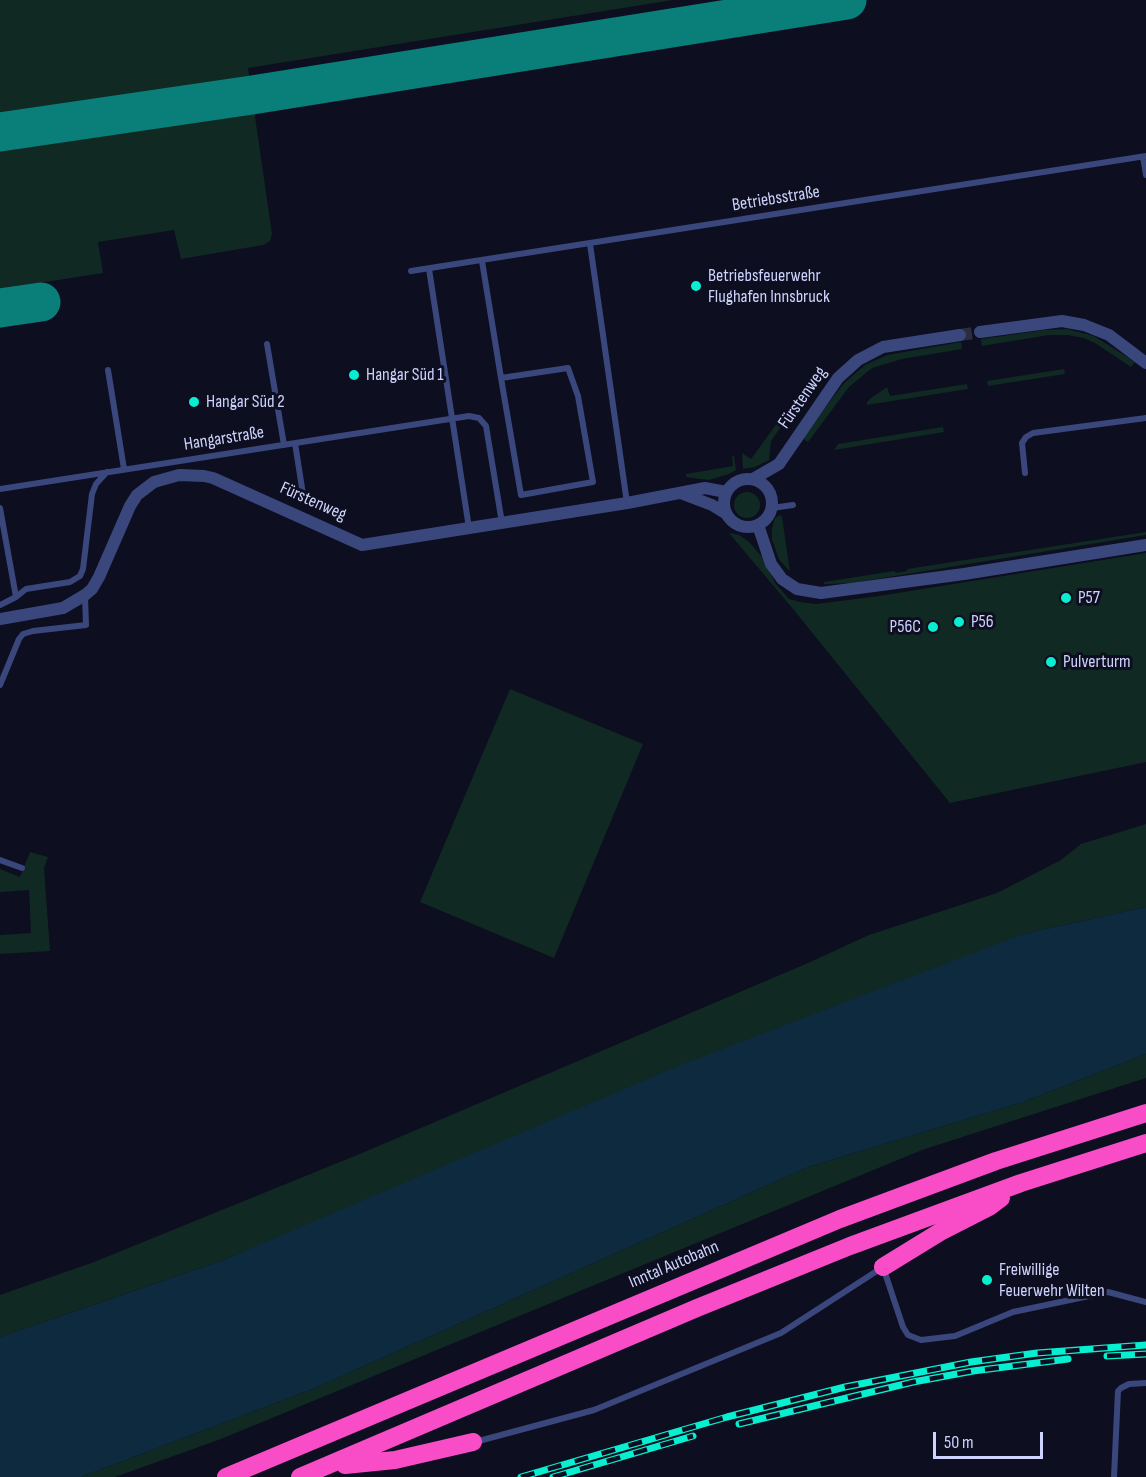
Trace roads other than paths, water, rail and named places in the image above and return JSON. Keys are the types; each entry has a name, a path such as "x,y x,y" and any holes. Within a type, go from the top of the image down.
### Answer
{"highway":[{"name":"Inntal Autobahn","path":"226,1477 840,1219 996,1161 1146,1113"},
{"path":"300,1477 849,1246 1021,1183 1146,1143"},
{"path":"883,1267 940,1232 989,1207 1021,1183"},
{"path":"325,1467 394,1460 473,1442"}],"street":[{"path":"980,332 1062,321 1084,325 1109,335 1146,363"},
{"name":"Fürstenweg","path":"753,479 778,464 838,378 858,360 883,347 960,335"},
{"name":"Fürstenweg","path":"0,619 63,608 85,595 92,589 99,577 137,495 154,482 179,475 213,478 362,544 627,503 705,488 726,492"},
{"path":"753,479 770,492 772,508 765,521 750,528 735,524 725,513 724,499 726,492 736,482 753,479"},
{"name":"Fürstenweg","path":"681,494 712,505 725,513"},
{"path":"758,525 771,564 782,579 797,589 821,593 964,574 1146,545"}],"lane":[{"path":"1145,157 1146,175"},
{"name":"Betriebsstraße","path":"411,271 1145,157"},
{"path":"590,244 627,503"},
{"path":"482,261 501,378 521,495 593,482 578,396 568,368 501,378"},
{"path":"429,269 469,528"},
{"path":"267,344 284,445"},
{"path":"108,370 124,469"},
{"name":"Hangarstraße","path":"0,489 452,417 475,416 486,426 502,523"},
{"path":"1025,473 1022,443 1033,433 1146,418"},
{"path":"295,443 304,501"},
{"path":"0,605 10,602 26,589 70,582 80,576 85,562 92,494 96,484 107,472"},
{"path":"772,508 793,505"},
{"path":"0,508 16,597"},
{"path":"0,686 23,634 86,625 85,595"},
{"path":"0,860 22,868"},
{"path":"473,1442 594,1410 781,1334 883,1267 903,1327 908,1335 921,1340 937,1340 955,1336 1013,1312 1108,1292 1146,1302"},
{"path":"1114,1477 1118,1391 1129,1384 1146,1383"}],"water":[{"path":"1146,907 1146,1054 1023,1102 808,1167 315,1388 81,1477 0,1477 0,1337 221,1261 678,1066 1023,934"}],"tunnel":[{"path":"960,335 980,332"}],"railway":[{"path":"521,1477 727,1417 845,1387 971,1362 1037,1353 1146,1345"},
{"path":"1107,1356 1146,1354"},
{"path":"739,1424 913,1382 973,1371 1068,1359"},
{"path":"553,1477 693,1436"}],"place":[{"name":"Betriebsfeuerwehr Flughafen Innsbruck","path":"696,286"},
{"name":"Hangar Süd 1","path":"354,375"},
{"name":"Hangar Süd 2","path":"194,402"},
{"name":"P57","path":"1066,598"},
{"name":"P56","path":"959,622"},
{"name":"P56C","path":"933,627"},
{"name":"Pulverturm","path":"1051,662"},
{"name":"Freiwillige Feuerwehr Wilten","path":"987,1280"}]}
